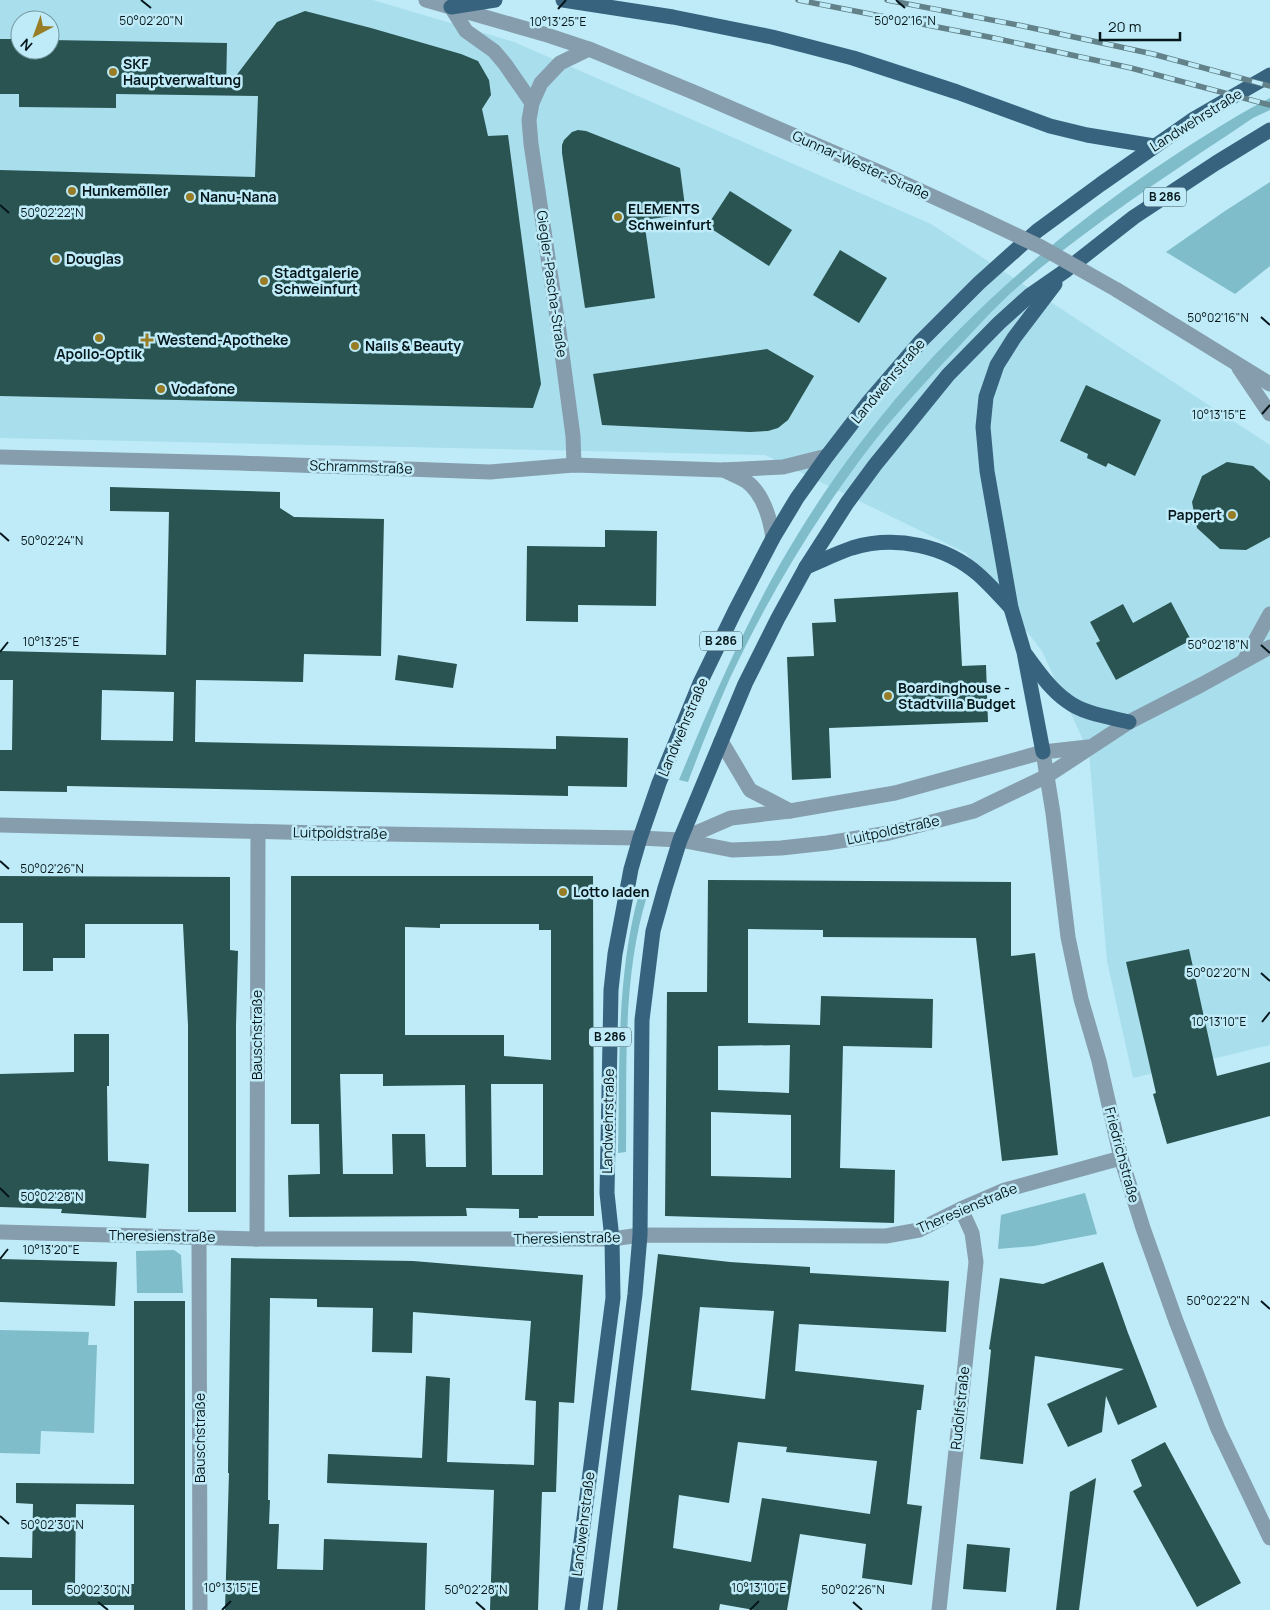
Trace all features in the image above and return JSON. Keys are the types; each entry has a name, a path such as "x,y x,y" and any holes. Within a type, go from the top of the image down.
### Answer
{"main road":[{"path":"451,7 495,0"},
{"path":"562,0 673,17 772,37 853,58 957,92 1050,126 1087,135 1154,146"},
{"name":"Landwehrstraße","path":"572,1610 613,1298 612,1239 607,1193 611,990 615,954 631,869 640,838 659,783 700,683 735,611 797,498 867,404 950,310 1037,231 1194,119 1270,75"},
{"name":"Landwehrstraße","path":"595,1610 635,1294 640,1235 642,1020 653,932 680,840 745,684 762,648 806,567 847,503 948,375 1023,301 1134,217 1270,130"},
{"path":"1043,752 1024,652 1012,608 987,471 983,427 986,397 998,365 1014,338 1065,271"},
{"path":"806,567 852,548 880,542 917,544 951,556 978,574 1012,608"},
{"path":"1024,652 1047,682 1067,701 1093,713 1130,722"}],"street":[{"name":"Gunnar-Wester-Straße","path":"426,0 544,34 588,49 881,172 1041,247 1116,290 1270,384"},
{"path":"451,7 466,32 494,51 506,64 532,103"},
{"name":"Giegler-Pascha-Straße","path":"574,465 573,436 529,120 532,103 541,83 560,63 588,49"},
{"path":"1236,363 1270,414"},
{"name":"Schrammstraße","path":"0,457 490,472 574,465 722,470 784,467 827,456"},
{"name":"Schrammstraße","path":"722,470 746,482 761,499 770,518 774,538"},
{"path":"1244,661 1270,614"},
{"name":"Luitpoldstraße","path":"0,825 258,832 640,838 680,840 732,850 781,848 827,843 889,833 974,811 1047,776 1130,722 1270,647"},
{"path":"721,741 750,790 790,811"},
{"name":"Luitpoldstraße","path":"680,840 731,818 790,811 895,793 1043,752 1089,747"},
{"name":"Friedrichstraße","path":"1043,752 1053,812 1068,937 1081,998 1099,1061 1121,1158 1143,1228 1218,1429 1270,1538"},
{"name":"Bauschstraße","path":"257,1238 258,832"},
{"name":"Theresienstraße","path":"0,1232 257,1238 612,1239 640,1235 886,1236 919,1230 1005,1190 1121,1158"},
{"name":"Rudolfstraße","path":"938,1610 976,1262 972,1233 961,1209"},
{"name":"Bauschstraße","path":"200,1237 200,1610"}],"shaded area":[{"path":"0,0 373,0 514,42 931,224 1270,445 1270,1045 1133,1078 1107,961 1089,753 1042,651 966,553 765,455 0,438"},
{"path":"1270,98 1270,110 1253,118 1134,198 1076,240 1020,285 983,320 896,416 846,479 809,533 775,590 730,678 688,782 679,780 751,618 779,566 815,507 897,397 942,347 991,299 1095,211 1195,142"},
{"path":"1270,182 1270,266 1235,294 1166,252 1225,211"},
{"path":"647,896 633,959 630,991 626,1055 626,1152 618,1153 620,1024 626,960 638,897"},
{"path":"1085,1193 1097,1234 1034,1246 998,1249 1001,1215"},
{"path":"174,1250 181,1255 183,1293 137,1293 136,1251"},
{"path":"0,1330 89,1332 88,1345 97,1345 94,1433 41,1431 40,1454 0,1453"}],"building":[{"name":"Stadtgalerie Schweinfurt","path":"305,11 461,54 478,61 489,80 491,95 482,109 488,136 508,135 541,384 533,408 0,396 0,170 255,177 258,96 116,94 116,108 19,107 19,94 0,94 0,39 10,39 10,60 60,60 60,40 227,43 226,89 277,22"},
{"name":"ELEMENTS Schweinfurt","path":"578,130 586,131 680,168 686,214 644,220 655,298 585,308 562,153 564,140 572,132"},
{"path":"730,191 792,230 769,266 707,226"},
{"path":"840,250 887,278 859,323 813,295"},
{"path":"767,349 814,376 788,420 778,428 768,431 750,432 602,425 593,374"},
{"path":"1086,385 1161,420 1135,476 1108,463 1106,467 1087,458 1088,454 1060,441"},
{"name":"Pappert","path":"1227,462 1253,466 1270,481 1270,537 1246,550 1220,549 1197,528 1192,502 1202,476"},
{"path":"110,487 280,492 280,508 294,517 384,519 381,656 304,654 303,682 196,680 195,742 556,749 556,736 628,738 627,787 568,786 568,796 67,786 67,792 0,791 0,750 12,750 13,680 0,680 0,651 166,655 169,512 110,511","holes":["102,690 174,692 173,741 101,740"]},
{"path":"605,530 657,531 656,606 578,605 578,622 526,621 527,546 605,547"},
{"path":"958,592 962,666 986,665 988,722 829,728 831,778 792,780 787,657 814,656 812,623 836,622 834,599"},
{"path":"1171,602 1191,640 1116,680 1096,643 1100,641 1090,622 1123,604 1133,623"},
{"path":"398,655 457,664 453,688 395,680"},
{"path":"0,876 230,877 230,950 238,951 236,1212 188,1212 188,1025 183,924 85,924 85,958 53,958 53,971 23,971 23,923 0,923"},
{"path":"291,876 593,876 594,1216 519,1218 519,1209 466,1208 467,1216 289,1217 288,1175 320,1174 319,1124 291,1124","holes":["440,924 539,924 539,930 551,930 551,1060 504,1056 504,1035 405,1035 405,927 440,928","340,1074 383,1074 383,1086 465,1085 466,1167 426,1167 425,1134 392,1134 393,1174 343,1174","491,1084 543,1084 543,1175 492,1175"]},
{"path":"708,880 1011,882 1011,956 1035,953 1058,1155 1002,1161 976,938 823,937 823,930 748,929 748,1023 820,1025 821,996 933,999 932,1048 843,1046 840,1168 895,1170 894,1223 665,1216 667,992 707,992","holes":["790,1045 789,1093 718,1090 718,1046","711,1112 791,1115 791,1178 711,1176"]},
{"path":"1189,949 1217,1076 1270,1062 1270,1116 1167,1144 1153,1094 1156,1093 1126,962"},
{"path":"74,1034 109,1034 109,1086 107,1086 108,1161 149,1164 146,1218 61,1213 62,1209 0,1207 0,1074 74,1072"},
{"path":"658,1254 730,1262 810,1267 810,1273 949,1281 946,1332 799,1324 795,1371 924,1385 921,1410 917,1410 907,1504 922,1506 912,1585 862,1578 866,1544 800,1534 787,1610 754,1610 720,1604 719,1610 617,1610","holes":["700,1307 774,1311 765,1399 691,1390","738,1442 787,1447 786,1452 877,1461 870,1514 762,1498 751,1562 673,1548 679,1495 729,1503"]},
{"path":"231,1258 413,1261 583,1275 574,1403 559,1402 556,1492 542,1492 538,1610 490,1610 494,1490 327,1483 328,1454 422,1458 426,1376 450,1378 447,1462 534,1465 536,1401 525,1400 531,1321 413,1312 412,1353 372,1352 373,1308 317,1307 317,1299 270,1298 268,1500 270,1500 269,1524 279,1524 277,1569 323,1570 324,1539 427,1543 425,1610 225,1610 229,1473"},
{"path":"0,1259 117,1262 115,1306 0,1302"},
{"path":"1103,1262 1157,1407 1118,1425 1106,1396 1102,1432 1068,1447 1047,1404 1124,1369 1035,1356 1023,1464 980,1459 991,1350 989,1349 1000,1278 1043,1284"},
{"path":"134,1301 185,1301 185,1610 134,1610 134,1605 32,1605 32,1590 0,1590 0,1557 32,1558 33,1504 16,1503 16,1483 134,1484","holes":["76,1504 134,1505 134,1584 75,1584"]},
{"path":"1165,1442 1241,1583 1197,1607 1133,1491 1142,1486 1131,1460"},
{"path":"1096,1478 1079,1610 1056,1610 1070,1492"},
{"path":"967,1544 1010,1548 1006,1592 963,1589"}],"railway":[{"path":"798,0 994,38 1131,68 1270,105"},
{"path":"887,0 1023,26 1153,54 1270,86"}],"place":[{"name":"SKF Hauptverwaltung","path":"113,72"},
{"name":"Hunkemöller","path":"72,191"},
{"name":"Nanu-Nana","path":"190,197"},
{"name":"ELEMENTS Schweinfurt","path":"618,217"},
{"name":"Douglas","path":"56,259"},
{"name":"Stadtgalerie Schweinfurt","path":"264,281"},
{"name":"Apollo-Optik","path":"99,338"},
{"name":"Westend-Apotheke","path":"147,340"},
{"name":"Nails & Beauty","path":"355,346"},
{"name":"Vodafone","path":"161,389"},
{"name":"Pappert","path":"1232,515"},
{"name":"Boardinghouse - Stadtvilla Budget","path":"888,696"},
{"name":"Lotto laden","path":"563,892"}]}
